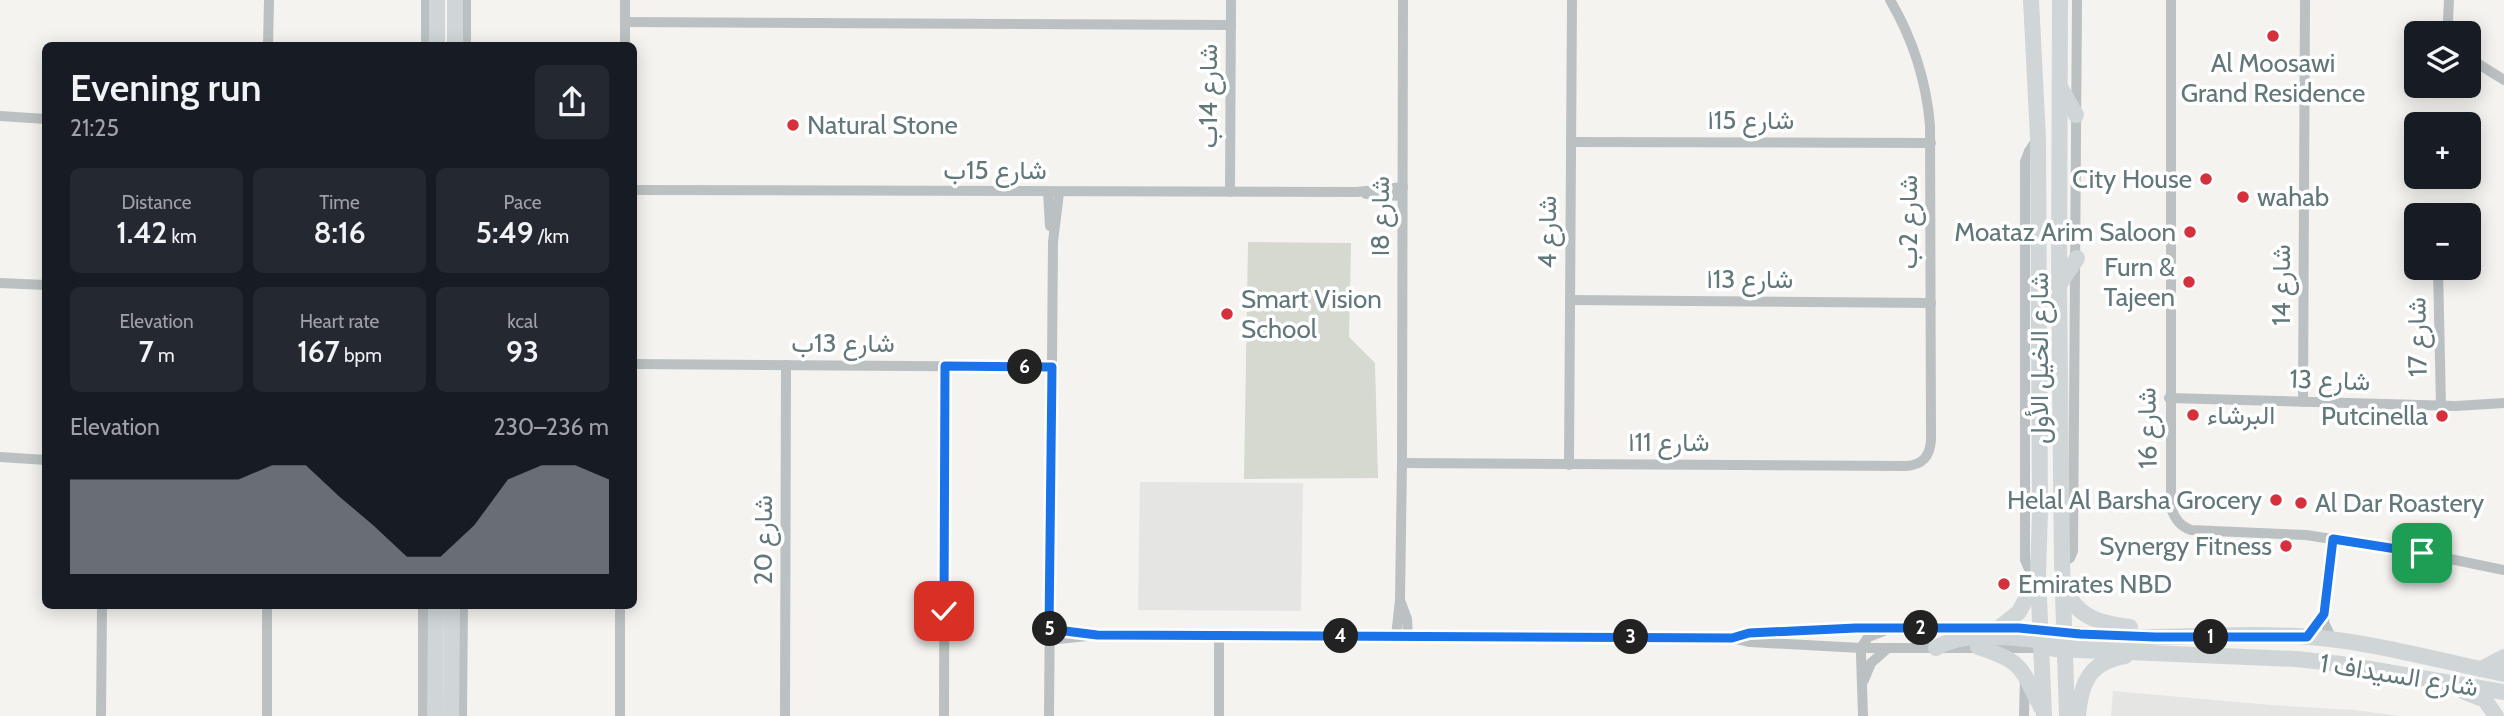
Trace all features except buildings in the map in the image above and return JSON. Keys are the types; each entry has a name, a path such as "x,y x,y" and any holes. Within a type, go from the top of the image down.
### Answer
{"main road":[{"path":"432,42 437,0"},
{"path":"455,0 455,42"},
{"name":"شارع الخيل الأول","path":"2031,0 2038,138 2038,575 2067,716"},
{"name":"شارع الخيل الأول","path":"2048,715 2052,640 2063,582 2059,285 2060,0"},
{"path":"2060,86 2076,115"},
{"path":"2059,285 2077,258"},
{"path":"1936,648 1965,637 2052,640 2047,528 2040,512"},
{"path":"1999,628 2023,607 2038,575"},
{"path":"2063,582 2073,604 2091,619 2104,624 2137,629 2155,637"},
{"path":"435,716 436,609"},
{"path":"451,716 452,609"},
{"path":"424,633 436,655"},
{"name":"شارع السيداف 1","path":"2052,640 2307,637 2335,640 2504,674"},
{"name":"شارع السيداف 1","path":"2052,640 2140,653 2295,659 2341,664 2504,692"},
{"path":"1978,648 2012,660 2025,675 2048,715"},
{"path":"2078,716 2082,688 2095,670 2113,659 2140,653"},
{"path":"2481,669 2504,657"},
{"path":"2432,679 2448,674 2504,685"},
{"path":"2452,682 2459,690 2485,701 2496,716"}],"street":[{"path":"268,0 268,42"},
{"path":"426,0 432,42"},
{"path":"466,0 466,42"},
{"path":"625,0 625,42"},
{"name":"شارع 14ب","path":"1230,192 1231,0"},
{"name":"شارع 8ا","path":"1396,636 1400,600 1402,464 1403,0"},
{"name":"شارع 4","path":"1569,464 1572,0"},
{"name":"شارع 2ب","path":"1890,0 1912,44 1929,109 1930,452"},
{"path":"2062,563 2070,558 2073,551 2077,0"},
{"name":"شارع 16","path":"2171,0 2169,398 2173,516 2184,527 2199,531 2276,533 2333,539 2504,570"},
{"name":"شارع 14","path":"2303,402 2305,0"},
{"path":"2448,21 2449,0"},
{"path":"625,22 1231,25"},
{"path":"2481,66 2504,80"},
{"path":"0,116 42,119"},
{"path":"2038,138 2028,151 2025,162 2023,453 2025,560 2029,569 2038,575"},
{"name":"شارع 15ا","path":"1571,142 1931,143"},
{"name":"شارع 15ب","path":"637,190 1402,192"},
{"path":"1049,716 1053,193"},
{"name":"شارع 17","path":"2438,280 2441,406"},
{"path":"0,283 42,285"},
{"name":"شارع 13ا","path":"1570,300 1931,303"},
{"name":"شارع 13ب","path":"637,364 1052,367"},
{"name":"شارع 20","path":"785,716 786,365"},
{"path":"944,716 945,366"},
{"path":"2489,404 2504,394"},
{"name":"شارع 13","path":"2169,398 2441,406 2504,403"},
{"name":"شارع 11ا","path":"1402,464 1906,466 1922,461 1930,452"},
{"path":"0,457 42,460"},
{"path":"2333,539 2324,614 2326,629 2335,640"},
{"name":"شارع 8ا","path":"1400,600 1407,619 1408,636"},
{"path":"102,609 102,716"},
{"path":"267,609 267,716"},
{"path":"423,609 423,716"},
{"path":"463,609 463,716"},
{"path":"620,609 620,716"},
{"path":"2307,637 2324,614"},
{"path":"1732,638 1749,633 1856,628 1999,628 2052,640"},
{"path":"1863,716 1861,648 1870,635 1898,628"},
{"path":"1049,635 1732,638 1750,642 1861,648 1978,648 2052,640"},
{"path":"1219,636 1219,716"},
{"path":"1863,683 1871,663 1888,648"},
{"path":"2024,716 2025,675"}],"shaded area":[{"path":"1248,242 1351,243 1349,337 1375,363 1378,478 1244,479"},
{"path":"1140,482 1303,483 1301,611 1138,610"},
{"path":"2113,691 2354,710 2400,716 2111,716"}],"place":[{"name":"Al Moosawi Grand Residence","path":"2273,36"},
{"name":"Natural Stone","path":"793,125"},
{"name":"City House","path":"2206,179"},
{"name":"wahab","path":"2243,197"},
{"name":"Moataz Arim Saloon","path":"2190,232"},
{"name":"Furn & Tajeen","path":"2189,282"},
{"name":"Smart Vision School","path":"1227,314"},
{"name":"البرشاء","path":"2193,415"},
{"name":"Putcinella","path":"2442,416"},
{"name":"Helal Al Barsha Grocery","path":"2276,500"},
{"name":"Al Dar Roastery","path":"2301,503"},
{"name":"Synergy Fitness","path":"2286,546"},
{"name":"Emirates NBD","path":"2004,584"}],"route":[{"path":"944,611 945,366 1052,367 1049,629 1097,635 1732,638 1749,633 1856,628 2019,628 2155,637 2307,637 2324,614 2333,539 2422,553"}]}
